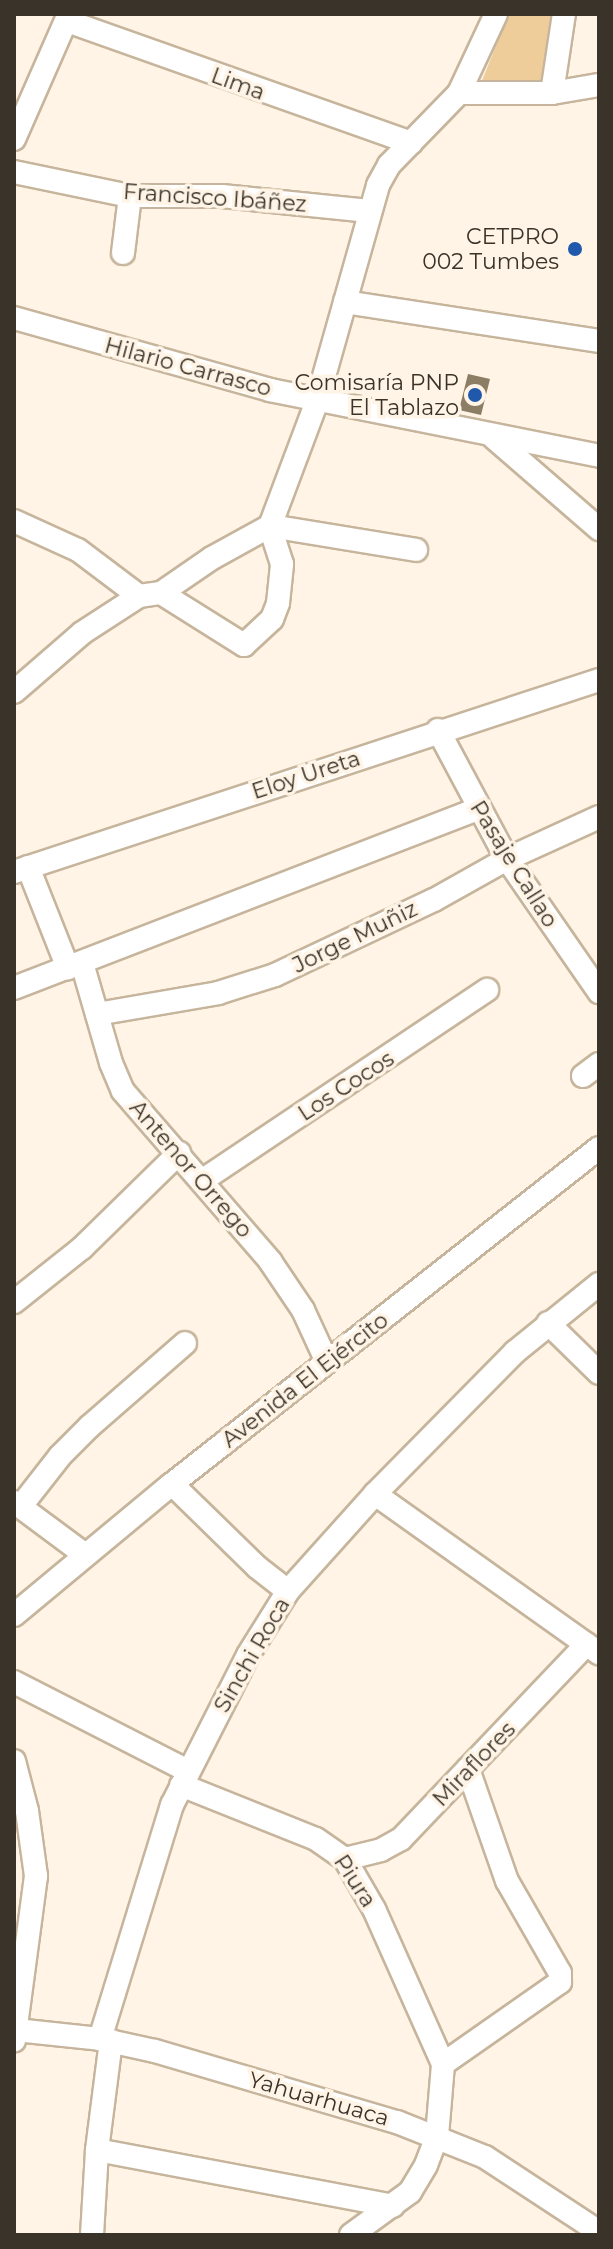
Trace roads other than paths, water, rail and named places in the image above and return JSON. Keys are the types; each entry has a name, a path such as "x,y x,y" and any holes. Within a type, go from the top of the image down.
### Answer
{"street":[{"path":"14,521 78,550 150,594 244,645 272,619 278,603 282,564 270,526 317,401 369,211 389,165 459,93 496,14"},
{"path":"552,93 564,14"},
{"path":"14,139 68,18"},
{"name":"Lima","path":"68,18 411,143"},
{"path":"459,93 552,93 599,85"},
{"name":"Francisco Ibáñez","path":"14,172 130,196 222,196 369,211"},
{"path":"123,253 130,196"},
{"path":"345,302 599,341"},
{"name":"Hilario Carrasco","path":"14,318 120,350 317,401 599,456"},
{"path":"493,437 599,529"},
{"path":"14,692 82,633 270,526 416,550"},
{"name":"Eloy Ureta","path":"21,870 438,730 599,680"},
{"name":"Pasaje Callao","path":"438,730 507,859 599,992"},
{"path":"14,988 478,809"},
{"name":"Jorge Muñiz","path":"97,1014 218,993 275,975 434,900 507,859 599,817"},
{"name":"Antenor Orrego","path":"21,870 75,965 97,1014 123,1091 270,1261 303,1310 327,1362"},
{"name":"Los Cocos","path":"203,1180 487,990"},
{"name":"Avenida El Ejército","path":"14,1615 84,1554 599,1148"},
{"path":"15,1298 82,1248 179,1153"},
{"name":"Sinchi Roca","path":"92,2235 105,2040 161,1835 185,1778 248,1655 288,1591 375,1494 548,1323 599,1284"},
{"path":"548,1323 599,1373"},
{"path":"84,1554 17,1504 90,1426 185,1343"},
{"path":"172,1484 257,1567 288,1591"},
{"path":"375,1494 593,1649"},
{"name":"Miraflores","path":"345,1859 381,1850 401,1839 468,1769 593,1649"},
{"name":"Piura","path":"14,1682 185,1778 316,1839 345,1859 374,1909 443,2064"},
{"path":"14,1761 27,1811 36,1876 20,1969 15,2035"},
{"path":"351,2235 410,2192 426,2165 437,2136 443,2064 560,1982 560,1973 507,1881 468,1769"},
{"name":"Yahuarhuaca","path":"15,2035 105,2040 330,2101 437,2136 485,2157 599,2232"},
{"path":"97,2150 393,2206"}],"place":[{"name":"CETPRO 002 Tumbes","path":"575,249"},
{"name":"Comisaría PNP El Tablazo","path":"475,395"}]}
